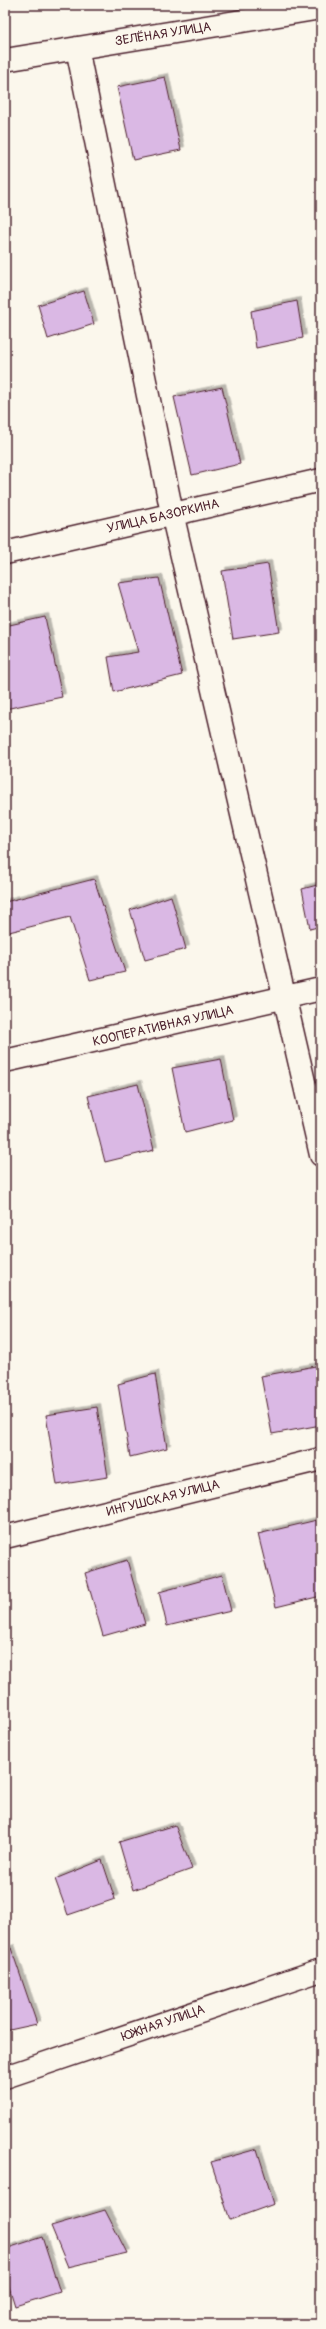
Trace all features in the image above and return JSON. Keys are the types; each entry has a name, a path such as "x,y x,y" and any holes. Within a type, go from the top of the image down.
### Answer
{"street":[{"name":"ЗЕЛЁНАЯ УЛИЦА","path":"5,60 77,48 282,9 321,8"},
{"path":"77,48 172,513 283,999 321,1155"},
{"name":"УЛИЦА БАЗОРКИНА","path":"5,553 172,513 321,480"},
{"name":"КООПЕРАТИВНАЯ УЛИЦА","path":"5,1061 283,999 321,989"},
{"name":"ИНГУШСКАЯ УЛИЦА","path":"5,1537 321,1459"},
{"name":"ЮЖНАЯ УЛИЦА","path":"5,2077 321,1970"}],"building":[{"path":"165,77 181,150 133,160 117,87"},
{"path":"84,291 94,324 48,339 38,305"},
{"path":"297,301 303,338 256,348 251,311"},
{"path":"222,387 240,464 192,475 174,397"},
{"path":"268,564 279,632 233,639 222,571"},
{"path":"159,578 182,675 114,692 108,657 138,652 118,583"},
{"path":"45,617 62,697 5,709 5,626"},
{"path":"94,879 125,972 90,980 70,917 5,933 5,902"},
{"path":"321,884 321,926 310,929 302,889"},
{"path":"171,896 186,949 145,960 130,910"},
{"path":"221,1059 233,1120 185,1132 172,1068"},
{"path":"138,1084 154,1150 105,1162 88,1096"},
{"path":"321,1365 321,1425 272,1434 261,1376"},
{"path":"155,1374 167,1448 130,1457 118,1384"},
{"path":"97,1407 108,1477 57,1485 46,1415"},
{"path":"321,1519 321,1596 276,1607 258,1534"},
{"path":"127,1560 145,1624 103,1636 85,1573"},
{"path":"222,1575 231,1611 167,1626 159,1592"},
{"path":"175,1825 192,1869 133,1890 119,1842"},
{"path":"102,1860 115,1899 68,1915 55,1879"},
{"path":"11,1948 37,2024 5,2031 5,1950"},
{"path":"257,2149 274,2204 230,2220 211,2162"},
{"path":"105,2210 127,2253 68,2267 51,2226"},
{"path":"42,2237 60,2292 15,2306 5,2274 5,2249"}]}
